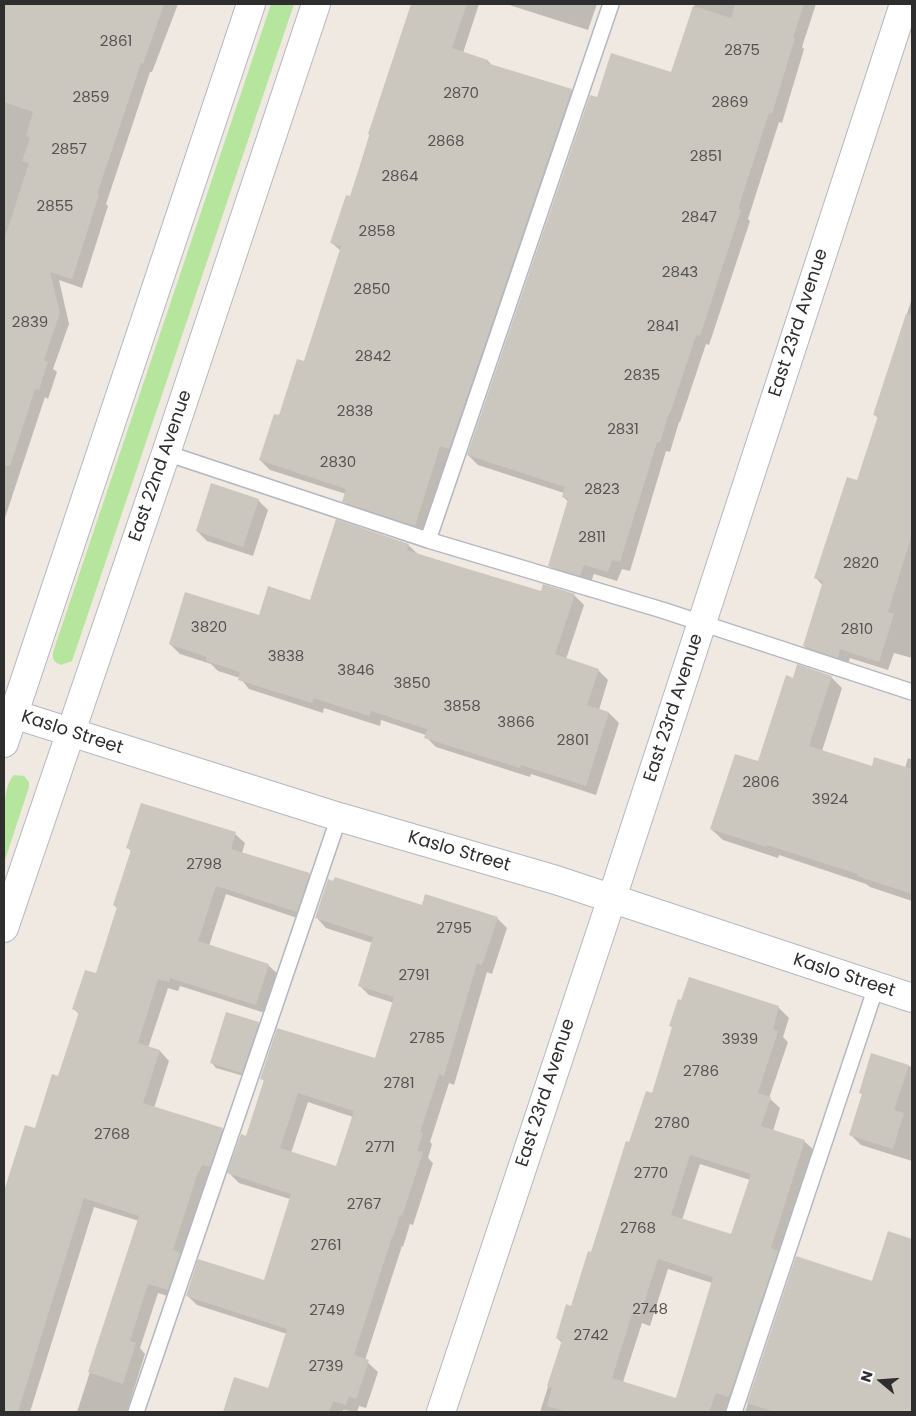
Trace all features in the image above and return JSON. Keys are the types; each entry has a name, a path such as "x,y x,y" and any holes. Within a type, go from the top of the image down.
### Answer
{"street":[{"path":"4,743 8,712 251,4"},
{"name":"East 22nd Avenue","path":"4,928 166,453 316,4"},
{"name":"East 23rd Avenue","path":"441,1412 612,898 904,4"},
{"name":"Kaslo Street","path":"8,712 339,817 556,880 912,998"}],"lane":[{"path":"428,540 612,4"},
{"path":"166,453 428,540 662,610 912,692"},
{"path":"136,1412 339,817"},
{"path":"734,1412 876,987"}],"green space":[{"path":"271,4 294,4 72,661 61,665 54,660 53,652"},
{"path":"14,775 24,776 29,782 29,787 4,863 3,830 5,803 10,781"}],"building":[{"path":"4,4 164,4 143,64 141,63 97,194 99,195 72,279 50,272 60,313 44,360 48,362 39,390 35,389 10,466 4,466 4,240 29,163 22,161 30,138 26,136 33,112 4,102"},
{"path":"411,4 467,4 452,48 488,60 487,63 572,89 449,449 440,446 415,526 342,502 346,489 259,460 274,414 279,415 297,359 304,361 341,246 330,243 346,195 350,196 370,135 368,134"},
{"path":"735,4 804,4 772,114 769,113 738,209 741,210 700,336 696,335 660,442 657,442 620,562 612,560 608,572 584,565 580,576 548,566 568,499 562,497 565,487 467,455 590,95 597,97 611,53 671,72 693,6 731,18"},
{"path":"906,314 912,315 912,534 888,612 894,614 879,662 840,649 838,658 803,646 823,581 814,578 847,477 857,480 878,416 873,415"},
{"path":"211,483 259,499 243,547 196,531"},
{"path":"336,519 409,544 407,550 425,556 541,591 543,584 575,594 555,654 599,669 587,705 609,712 586,786 521,765 520,768 424,738 427,729 371,711 369,716 314,698 312,703 238,680 240,672 206,661 207,657 169,644 185,592 259,615 268,586 310,600"},
{"path":"797,664 832,676 809,746 872,766 874,757 912,769 912,894 857,876 858,874 710,829 735,754 758,761 786,675 793,678"},
{"path":"141,803 236,832 231,849 310,873 297,912 216,886 198,941 269,964 256,1005 170,978 169,982 158,979 138,1043 160,1050 143,1103 223,1128 210,1167 202,1165 198,1172 173,1250 180,1253 168,1290 148,1284 130,1341 136,1343 123,1384 88,1372 139,1216 84,1198 18,1412 4,1412 4,1191 25,1125 35,1128 52,1074 58,1076 79,1012 72,1009 85,970 96,973 117,907 113,905 131,850 126,848"},
{"path":"335,877 422,905 425,894 498,917 482,965 477,963 444,1076 439,1074 420,1132 423,1133 417,1151 423,1152 402,1216 400,1215 392,1237 354,1355 369,1360 356,1399 349,1396 346,1405 333,1401 329,1412 223,1412 234,1377 268,1388 287,1329 186,1296 198,1259 264,1280 291,1194 227,1173 241,1134 246,1136 264,1080 260,1079 277,1028 375,1058 394,997 358,986 373,937 315,918 328,879 333,881","holes":["298,1093 354,1111 336,1166 280,1148"]},
{"path":"689,977 779,1006 773,1029 778,1031 758,1093 771,1097 761,1126 805,1140 771,1248 778,1251 729,1397 716,1393 709,1412 568,1412 547,1406 552,1388 547,1386 562,1340 556,1338 566,1304 571,1306 588,1251 591,1252 626,1141 629,1142 646,1091 652,1093 672,1027 669,1026 678,999 681,1000","holes":["690,1155 751,1174 731,1234 671,1215","658,1259 713,1277 676,1398 612,1378 632,1314 640,1316"]},
{"path":"226,1012 259,1022 242,1073 210,1063"},
{"path":"871,1053 909,1065 894,1110 904,1113 893,1149 849,1135 862,1094 859,1093"},
{"path":"888,1231 912,1239 912,1412 775,1412 747,1403 796,1256 872,1281"}]}
